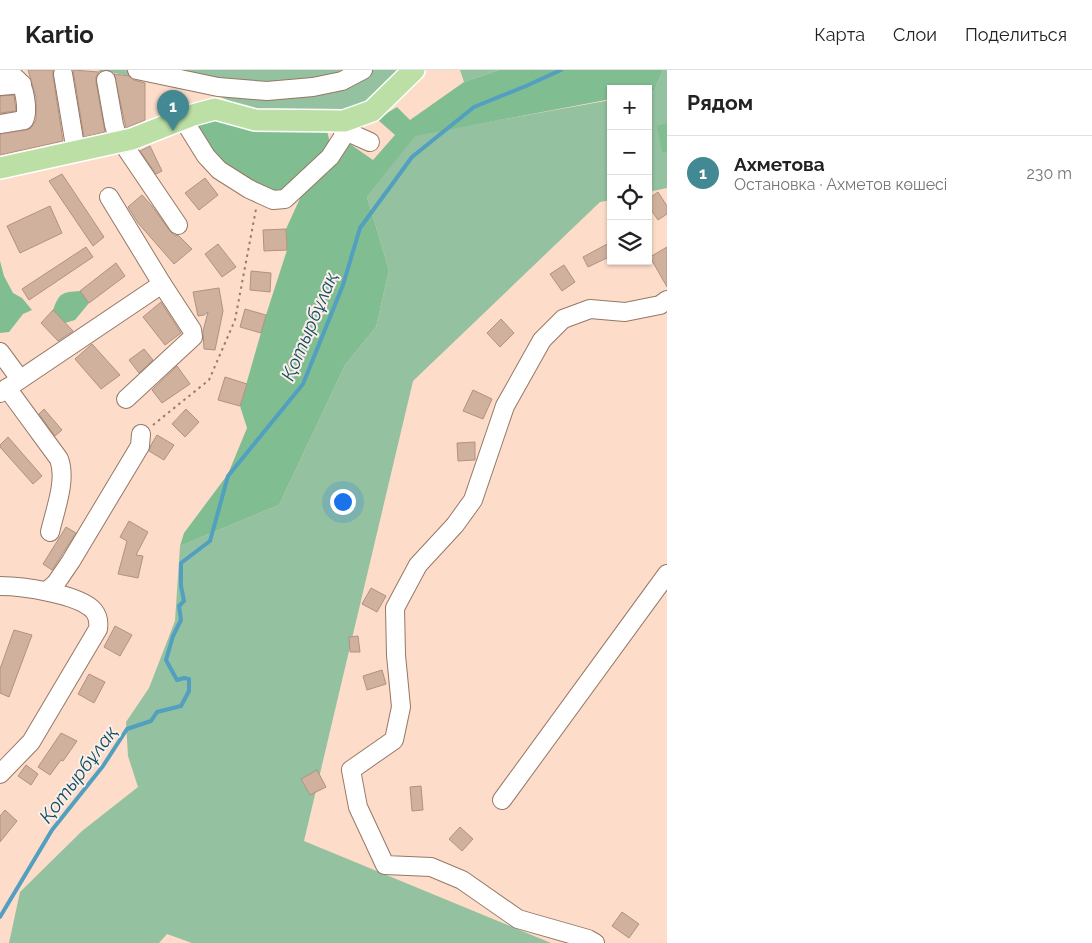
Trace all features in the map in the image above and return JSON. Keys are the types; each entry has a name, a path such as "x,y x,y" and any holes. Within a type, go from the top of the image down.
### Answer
{"main road":[{"path":"0,168 121,142 215,109 255,120 344,126 372,111 414,70"}],"street":[{"path":"0,124 21,121 26,118 22,84 3,70"},
{"path":"137,70 225,87 267,91 313,87 342,81 363,70"},
{"path":"63,74 76,152"},
{"path":"106,80 114,125 121,142 178,225"},
{"path":"0,86 22,84"},
{"path":"215,109 225,87"},
{"path":"183,119 206,156 219,170 259,194 273,200 285,199 330,157 343,137 344,126 370,142"},
{"path":"109,197 192,330 193,337 126,399"},
{"path":"9,387 162,284"},
{"path":"595,943 588,939 518,919 462,880 431,867 385,864 358,807 351,770 394,740 401,707 396,655 395,608 418,565 454,525 473,500 505,406 542,340 563,319 590,309 625,312 660,305 667,300"},
{"path":"0,352 9,387 59,459 62,468 50,532"},
{"path":"47,591 71,561 140,446 141,434"},
{"path":"502,800 667,574"},
{"path":"0,586 15,586 47,591 86,604 95,612 99,622 98,629 31,742 0,774"}],"path":[{"path":"141,434 209,380 235,320 259,194"}],"green space":[{"path":"99,70 398,70 362,105 328,114 269,113 243,108 215,94 115,73 99,72"},
{"path":"460,70 499,70 464,82"},
{"path":"499,70 663,70 654,91 652,91 652,85 607,85 607,100 415,136 367,197 389,270 376,327 345,365 279,505 180,546 184,533 228,474 247,428 240,406 287,250 286,229 302,194 350,144 373,160 395,135 377,119 397,107 410,120 464,82"},
{"path":"663,70 667,70 667,188 652,191 652,92"},
{"path":"607,101 607,201 600,202 413,381 304,841 551,943 192,943 167,934 159,943 9,943 20,892 82,831 138,787 128,756 126,722 149,688 175,621 180,546 279,505 345,365 376,327 389,270 367,197 415,135"},
{"path":"210,118 327,131 330,143 323,156 274,197 214,158 192,124"},
{"path":"667,123 667,152 662,152 657,126"},
{"path":"0,261 4,276 13,293 22,298 32,310 23,314 9,332 0,333"},
{"path":"80,291 89,303 75,320 65,323 53,310 55,304 62,294"}],"building":[{"path":"28,70 53,70 63,141 0,155 0,134 26,130 31,128 36,120 36,97"},
{"path":"73,70 99,72 96,82 105,132 84,137"},
{"path":"114,74 129,76 134,80 145,83 145,120 126,128"},
{"path":"14,95 16,111 0,113 0,96"},
{"path":"150,146 162,171 156,174 140,151"},
{"path":"62,174 104,237 93,246 49,181"},
{"path":"205,178 218,195 199,210 185,193"},
{"path":"658,192 667,206 667,214 658,220 652,211 652,196"},
{"path":"142,195 170,231 174,235 179,236 192,249 174,264 138,223 128,207"},
{"path":"50,206 62,233 20,253 7,226"},
{"path":"286,229 287,250 264,251 263,230"},
{"path":"218,244 236,267 222,277 205,254"},
{"path":"607,244 607,258 588,267 583,257"},
{"path":"86,247 93,257 29,300 22,289"},
{"path":"667,247 667,287 652,261 652,256"},
{"path":"116,263 125,276 89,303 80,291"},
{"path":"564,265 575,282 562,291 550,274"},
{"path":"251,271 271,273 270,292 250,290"},
{"path":"219,288 223,311 215,350 204,349 203,331 208,312 198,316 193,292"},
{"path":"161,302 181,333 165,345 143,317"},
{"path":"245,309 266,315 261,333 240,327"},
{"path":"53,310 73,331 58,341 41,323"},
{"path":"501,319 514,333 500,347 487,333"},
{"path":"92,344 120,375 101,389 75,359"},
{"path":"144,349 153,360 139,373 129,360"},
{"path":"177,366 190,384 162,403 152,390"},
{"path":"225,377 247,384 240,406 218,400"},
{"path":"473,390 492,399 483,419 463,411"},
{"path":"44,409 62,430 55,436 39,414"},
{"path":"186,409 199,422 185,437 172,424"},
{"path":"157,435 174,445 164,460 149,451"},
{"path":"8,437 42,476 33,484 0,447"},
{"path":"475,442 475,460 458,461 457,443"},
{"path":"129,521 148,532 136,555 143,556 138,578 118,574 127,541 120,537"},
{"path":"66,527 76,533 52,570 43,564"},
{"path":"371,588 386,596 377,612 362,604"},
{"path":"115,626 132,635 120,656 104,647"},
{"path":"14,630 32,635 9,697 0,693 0,669"},
{"path":"358,636 360,652 350,652 349,637"},
{"path":"382,670 386,684 367,690 363,676"},
{"path":"89,674 105,682 94,703 78,694"},
{"path":"61,733 77,741 50,775 38,767"},
{"path":"26,765 38,774 31,785 18,776"},
{"path":"317,770 326,787 310,795 301,779"},
{"path":"421,786 423,810 412,811 410,787"},
{"path":"5,810 17,821 0,842 0,816"},
{"path":"460,827 473,839 462,851 449,839"},
{"path":"622,912 639,924 629,938 612,926"}],"waterway":[{"name":"Қотырбұлақ","path":"0,917 52,830 103,766 127,729 151,721 157,712 181,706 189,691 189,679 177,680 166,660 173,636 181,620 179,606 184,601 181,586 181,563 210,541 228,476 303,384 343,285 360,228 412,157 474,107 561,70"}],"place":[{"name":"Ахметова","path":"173,131"}]}
